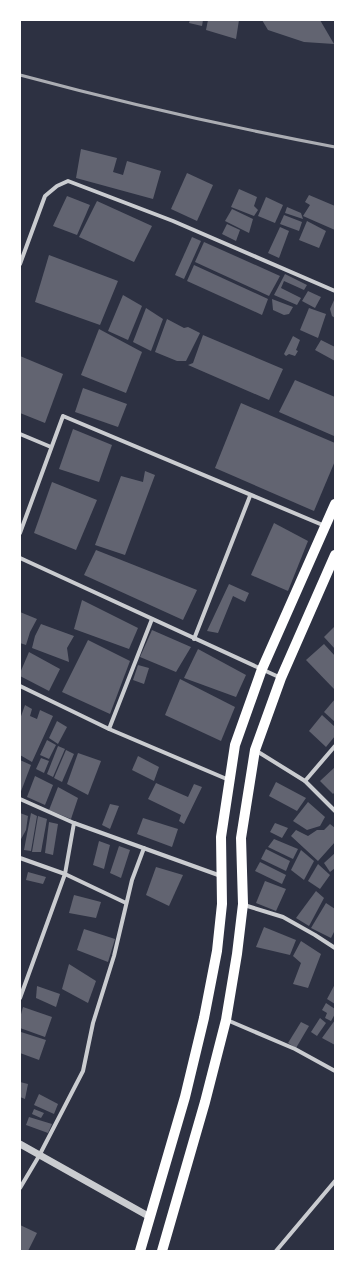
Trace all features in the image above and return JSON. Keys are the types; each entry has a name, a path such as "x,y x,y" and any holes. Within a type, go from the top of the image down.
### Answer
{"main road":[{"path":"140,1251 185,1097 204,1018 217,951 222,904 221,837 235,745 262,669 335,504"},
{"path":"162,1251 205,1102 226,1020 237,954 243,904 241,838 255,750 281,678 335,555"}],"street":[{"path":"20,264 45,196 57,186 68,182 173,221 335,291"},
{"path":"20,533 62,416 250,496 325,526"},
{"path":"20,434 51,447"},
{"path":"194,639 250,496"},
{"path":"20,558 281,678"},
{"path":"109,729 152,619"},
{"path":"20,686 109,729 229,780"},
{"path":"305,781 335,746"},
{"path":"255,750 305,781 335,810"},
{"path":"20,799 74,823 222,876"},
{"path":"20,998 65,874 74,823"},
{"path":"20,1188 39,1156 83,1071 93,1023 114,956 132,880 144,848"},
{"path":"20,858 65,874 126,903"},
{"path":"243,904 283,917 335,948"},
{"path":"226,1020 295,1049 335,1071"},
{"path":"20,1144 150,1218"},
{"path":"276,1251 335,1181"}],"building":[{"path":"190,20 203,20 202,26 189,23"},
{"path":"208,20 239,20 236,39 206,30"},
{"path":"262,20 320,20 334,44 304,42 268,30"},
{"path":"81,149 117,158 113,172 123,175 127,161 161,171 153,199 76,178"},
{"path":"187,173 213,185 197,221 171,209"},
{"path":"239,189 257,197 254,206 258,210 254,216 231,207"},
{"path":"309,195 335,206 335,230 303,216 310,205 305,202"},
{"path":"67,196 90,205 77,235 53,226"},
{"path":"266,197 283,205 275,223 258,216"},
{"path":"97,201 152,226 134,262 79,237"},
{"path":"287,207 301,213 303,219 285,213"},
{"path":"232,209 253,219 249,233 225,221"},
{"path":"284,215 302,222 299,231 280,224"},
{"path":"307,221 326,231 319,248 299,240"},
{"path":"227,224 240,230 236,241 222,234"},
{"path":"280,227 289,231 279,258 268,253"},
{"path":"192,237 201,241 184,279 175,275"},
{"path":"204,242 280,276 269,296 195,262"},
{"path":"49,255 118,281 100,325 35,302"},
{"path":"194,265 268,299 262,315 187,281"},
{"path":"285,274 307,285 304,290 284,281 281,288 301,298 297,305 274,295"},
{"path":"308,291 321,297 315,308 302,301"},
{"path":"123,295 142,306 128,340 108,331"},
{"path":"335,298 335,318 332,316 330,309"},
{"path":"272,299 293,307 289,314 284,315 273,310"},
{"path":"146,308 163,319 151,351 133,342"},
{"path":"309,308 326,314 318,338 300,330"},
{"path":"167,319 184,328 188,327 200,333 186,361 177,361 155,352"},
{"path":"99,329 142,352 126,393 81,375"},
{"path":"203,335 283,369 269,400 188,365 193,363"},
{"path":"293,336 300,340 296,350 298,351 295,356 289,354 286,356 284,354"},
{"path":"321,340 335,347 335,361 315,350"},
{"path":"20,356 63,374 45,423 20,413"},
{"path":"295,380 335,397 334,436 279,412"},
{"path":"83,388 127,404 118,427 75,412"},
{"path":"241,403 335,443 335,461 314,511 215,468"},
{"path":"73,429 112,445 99,482 59,469"},
{"path":"145,471 155,475 125,555 95,545 121,476 143,482"},
{"path":"52,482 97,500 76,550 34,533"},
{"path":"274,523 308,541 288,591 251,575"},
{"path":"96,550 197,590 183,620 84,575"},
{"path":"229,584 249,593 245,602 233,596 218,633 207,631"},
{"path":"82,600 138,628 129,649 74,629"},
{"path":"20,612 37,619 30,632 26,645 20,643"},
{"path":"41,624 74,636 67,648 69,662 32,648 35,636"},
{"path":"335,626 335,649 324,637"},
{"path":"152,630 191,647 176,672 140,657"},
{"path":"88,640 130,661 110,714 62,692"},
{"path":"324,644 335,656 335,690 306,660"},
{"path":"198,649 246,675 236,697 184,678"},
{"path":"29,652 60,669 49,691 20,676"},
{"path":"138,665 149,668 144,684 133,680"},
{"path":"180,679 235,707 221,741 165,715"},
{"path":"335,699 335,722 324,712"},
{"path":"25,705 32,709 30,716 37,719 40,710 53,716 32,762 20,755 20,719"},
{"path":"322,715 335,727 335,736 326,747 309,731"},
{"path":"57,721 67,727 58,744 49,738"},
{"path":"47,740 56,745 49,759 40,755"},
{"path":"58,746 65,749 53,777 47,774"},
{"path":"66,750 74,754 62,782 54,778"},
{"path":"78,753 101,761 88,795 67,784"},
{"path":"138,756 159,767 154,781 132,770"},
{"path":"41,758 49,761 44,773 36,769"},
{"path":"20,760 31,765 20,794"},
{"path":"335,767 335,792 333,794 320,781"},
{"path":"35,776 53,785 45,805 27,797"},
{"path":"276,782 306,798 297,811 269,796"},
{"path":"156,783 188,797 194,784 202,787 184,824 179,821 181,815 148,799"},
{"path":"58,787 78,798 71,819 49,810"},
{"path":"308,802 325,817 320,826 307,830 293,821"},
{"path":"110,804 119,806 110,829 102,825"},
{"path":"20,813 28,816 26,830 20,841"},
{"path":"31,813 37,816 31,851 24,850"},
{"path":"38,816 47,819 41,852 32,852"},
{"path":"143,818 178,829 172,847 137,834"},
{"path":"49,822 58,824 53,855 45,853"},
{"path":"275,823 288,828 282,838 270,832"},
{"path":"330,824 335,828 335,842 318,861 291,836 296,830 308,836 317,830 324,830"},
{"path":"274,839 298,849 293,859 268,847"},
{"path":"99,841 110,845 104,869 93,865"},
{"path":"119,846 130,850 121,878 110,873"},
{"path":"266,849 290,861 286,871 261,859"},
{"path":"301,850 314,861 304,880 291,870"},
{"path":"335,853 335,868 330,872 324,863"},
{"path":"260,862 286,875 282,884 255,871"},
{"path":"318,864 330,875 320,889 308,881"},
{"path":"156,867 183,875 169,906 146,895"},
{"path":"28,872 46,877 43,884 26,880"},
{"path":"265,881 286,889 276,911 256,903"},
{"path":"316,891 324,898 309,926 296,918"},
{"path":"74,895 101,902 96,918 69,913"},
{"path":"326,903 335,909 335,930 331,938 311,928"},
{"path":"264,927 296,940 290,955 256,947"},
{"path":"84,929 115,939 108,962 77,950"},
{"path":"301,941 321,954 308,988 293,984 301,963 293,956"},
{"path":"69,964 96,981 88,1003 62,989"},
{"path":"335,984 335,1004 327,999"},
{"path":"37,986 60,994 56,1007 36,998"},
{"path":"326,1003 335,1009 335,1014 331,1021 325,1018 327,1013 322,1010"},
{"path":"23,1007 52,1017 45,1037 20,1028 20,1018"},
{"path":"320,1018 326,1023 317,1036 311,1032"},
{"path":"335,1020 335,1045 322,1038"},
{"path":"301,1022 309,1026 296,1048 288,1043"},
{"path":"21,1032 46,1040 39,1060 20,1053"},
{"path":"20,1082 28,1084 25,1099 20,1097"},
{"path":"39,1094 58,1104 54,1114 34,1105"},
{"path":"34,1109 44,1113 41,1118 32,1114"},
{"path":"29,1117 52,1124 48,1133 26,1125"},
{"path":"20,1225 37,1233 28,1251 20,1251"}],"railway":[{"path":"20,75 177,114 335,147"}]}
